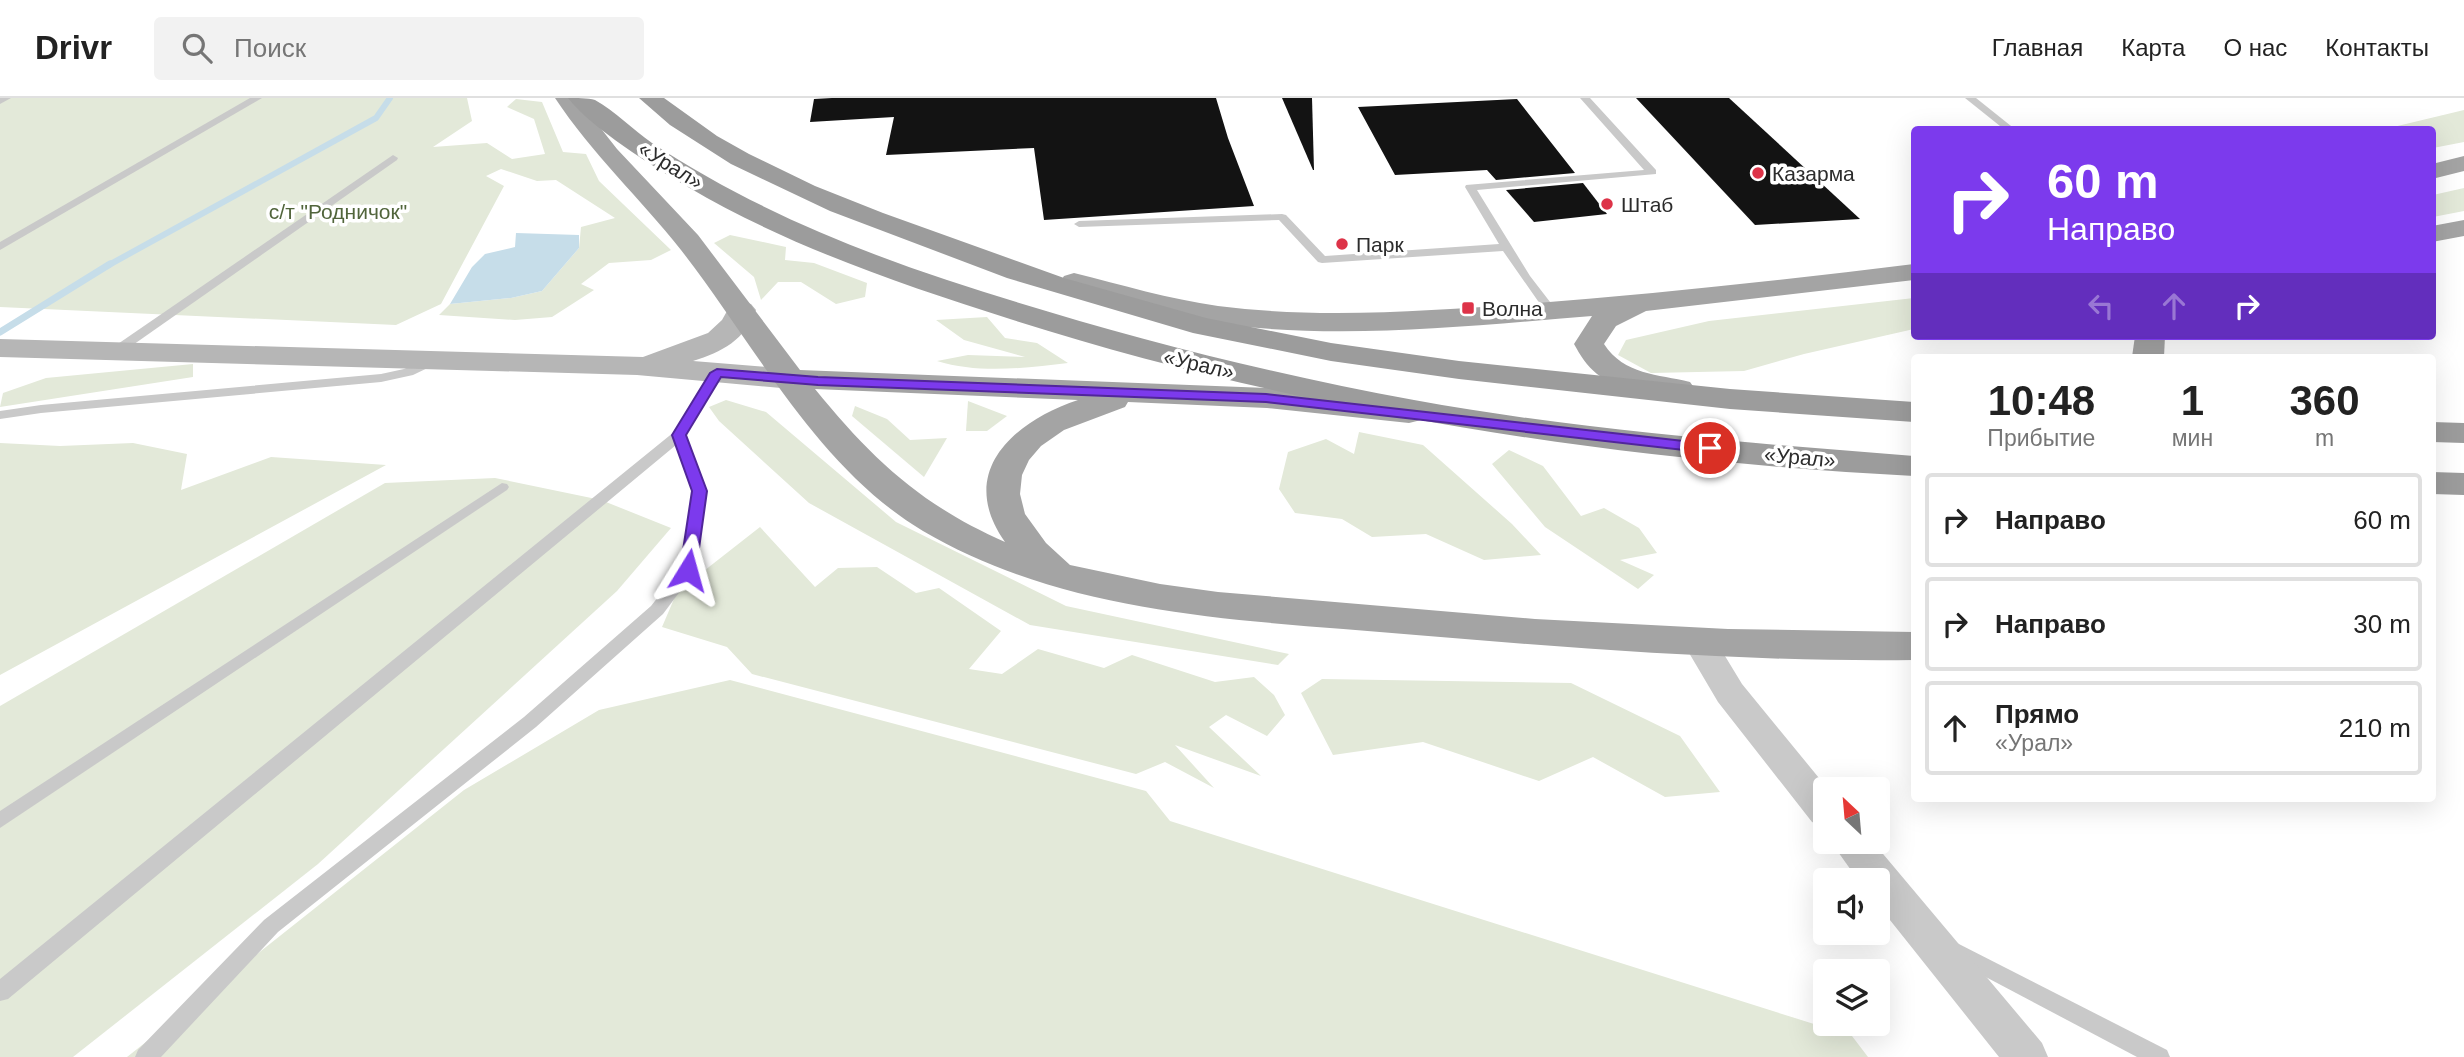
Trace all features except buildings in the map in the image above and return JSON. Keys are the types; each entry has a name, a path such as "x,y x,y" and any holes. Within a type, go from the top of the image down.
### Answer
{"highway":[{"name":"«Урал»","path":"579,98 639,146 731,202 820,243 904,276 1161,355 1323,392 1477,421 1636,441 1911,466"},
{"name":"«Урал»","path":"650,98 691,130 786,182 848,210 1014,271 1205,327 1296,345 1495,375 1764,402 1911,412"},
{"path":"2436,432 2464,433"},
{"path":"2436,483 2464,484"}],"main road":[{"path":"566,98 578,117 617,163 687,240 822,420 850,450 888,487 932,520 985,549 1029,567 1083,583 1143,596 1239,606 1615,638 1911,646"},
{"path":"2436,171 2464,163"},
{"path":"2436,233 2464,228"},
{"path":"1014,271 1071,281 1166,306 1238,317 1304,321 1388,321 1646,304 1911,272"},
{"path":"1646,304 1612,315 1599,323 1590,344 1598,362 1621,376 1645,384 1764,402"},
{"path":"637,366 696,350 723,337 738,324 741,310"},
{"path":"0,348 637,366 792,379 1266,398 1477,421"},
{"path":"1083,583 1051,568 1025,546 1007,519 1001,495 1006,470 1022,446 1050,423 1083,408 1120,398 1165,393"}],"street":[{"path":"1699,641 1730,693 1813,797"},
{"path":"1860,854 2026,1057"}],"lane":[{"path":"0,101 6,98"},
{"path":"0,247 257,98"},
{"path":"1551,311 1470,187 1653,172 1585,98"},
{"path":"1970,98 2007,126"},
{"path":"116,351 393,159"},
{"path":"1079,224 1282,217 1322,260 1507,247"},
{"path":"0,415 381,378 408,372 435,359"},
{"path":"0,992 679,435 717,373"},
{"path":"146,1057 271,926 530,722 657,610 688,570 699,491 679,435"},
{"path":"0,821 502,487"},
{"path":"1929,938 2159,1057"}],"green space":[{"name":"с/т \"Родничок\"","path":"0,98 467,98 472,121 433,147 487,143 512,159 545,154 534,119 507,107 516,99 542,102 563,152 586,154 599,181 671,250 651,260 609,263 581,284 594,290 552,317 515,320 439,315 450,304 511,298 542,291 579,248 581,227 615,218 556,180 537,181 501,169 486,176 504,186 441,304 396,325 0,307"},
{"path":"2464,110 2464,142 2436,147 2436,126 2397,126"},
{"path":"2464,188 2464,211 2436,216 2436,194"},
{"path":"730,235 786,247 785,260 814,263 867,283 865,297 836,304 801,282 778,282 761,300 754,277 714,243"},
{"path":"1911,298 1911,330 1744,371 1651,373 1618,355 1626,340 1709,321"},
{"path":"987,317 1005,338 1037,343 1068,363 986,369 937,361 968,355 1025,357 964,340 936,320"},
{"path":"193,364 193,377 0,407 3,393 46,378"},
{"path":"726,400 766,412 896,522 1066,606 1289,654 1278,665 1030,625 809,503 719,421 709,407"},
{"path":"968,401 1007,416 987,431 966,431"},
{"path":"855,406 887,419 910,440 947,438 924,477 852,416"},
{"path":"1359,432 1423,445 1512,524 1541,555 1484,560 1426,534 1372,537 1342,519 1295,513 1279,489 1288,452 1326,439 1354,454"},
{"path":"0,443 60,446 133,443 187,454 181,490 271,457 386,465 0,675"},
{"path":"1509,450 1543,466 1581,516 1604,508 1639,528 1657,553 1620,560 1654,575 1638,589 1545,527 1492,464"},
{"path":"495,478 601,500 671,528 617,591 318,864 73,1057 0,1057 0,706 385,483"},
{"path":"760,527 815,587 838,568 877,567 916,593 939,588 1001,631 969,669 1002,674 1038,649 1104,668 1132,655 1215,682 1254,677 1274,695 1285,715 1267,736 1226,715 1209,727 1261,776 1175,745 1214,788 1165,762 1136,774 752,674 727,647 662,627 677,592"},
{"path":"1322,679 1571,683 1680,736 1720,792 1665,797 1593,757 1539,781 1423,742 1333,755 1301,693"},
{"path":"730,680 1146,791 1170,821 1813,1024 1813,1036 1852,1036 1868,1057 127,1057 464,790 599,710"}],"water":[{"path":"516,233 579,235 579,248 542,291 511,298 450,304 472,267 485,254 515,247"}],"waterway":[{"path":"107,266 376,118 390,98"},
{"path":"0,332 110,264"}],"place":[{"name":"Казарма","path":"1758,173"},
{"name":"Штаб","path":"1607,204"},
{"name":"Парк","path":"1342,244"},
{"name":"Волна","path":"1468,308"}],"route":[{"path":"688,570 699,491 679,435 717,373 818,381 1266,398 1710,448"}]}
